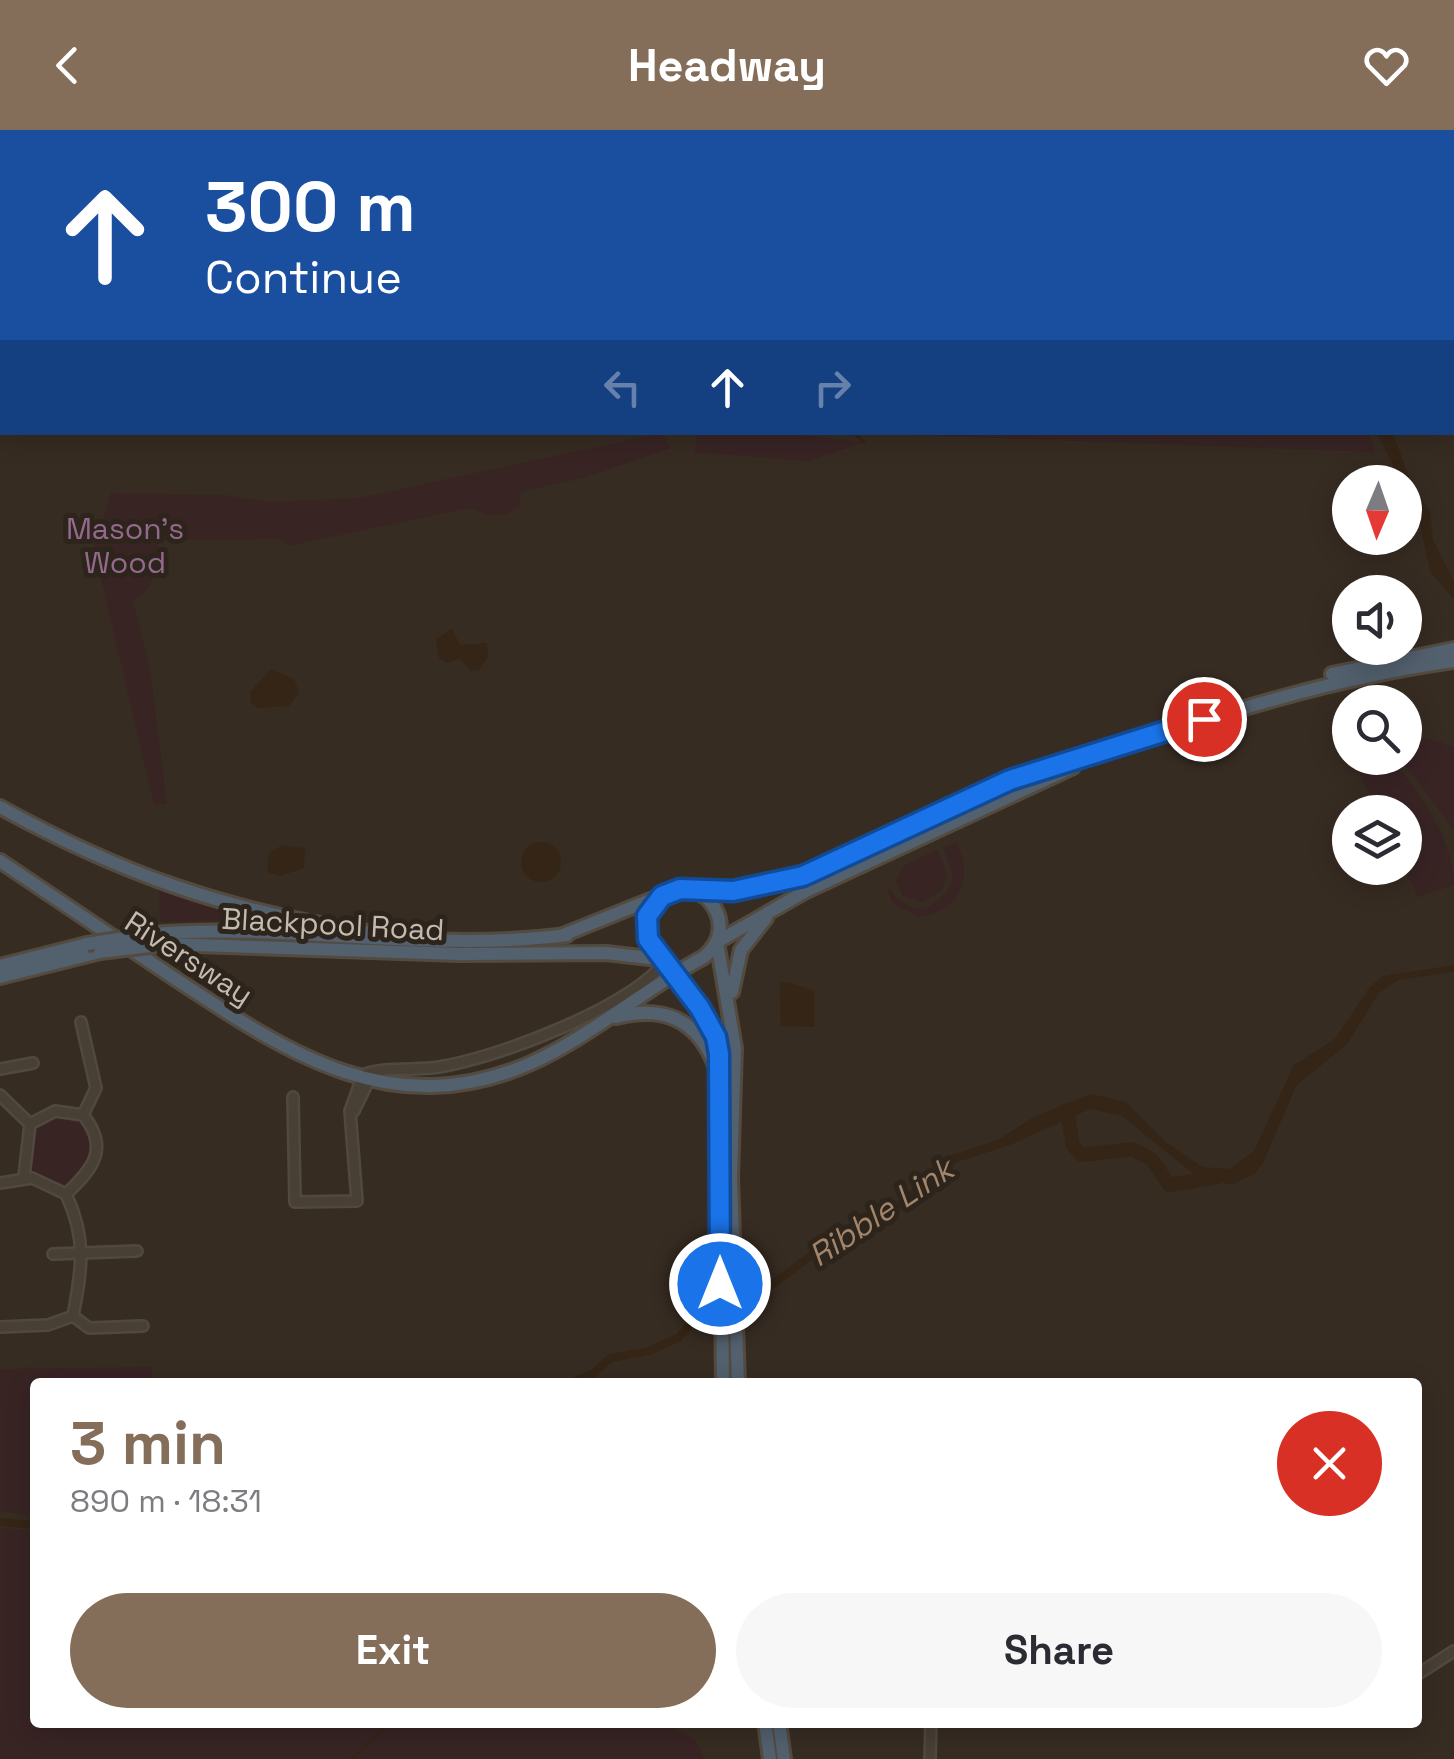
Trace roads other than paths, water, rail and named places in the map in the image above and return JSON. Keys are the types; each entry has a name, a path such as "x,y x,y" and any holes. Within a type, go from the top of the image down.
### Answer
{"highway":[{"path":"1422,659 1454,650"},
{"path":"1422,662 1454,661"},
{"path":"563,935 680,889 699,893 748,889 803,876 996,785 1269,698 1397,665"},
{"path":"667,960 696,962 717,942 778,905 1102,753"},
{"name":"Riversway","path":"0,807 129,873 240,906 377,932 392,940"},
{"name":"Riversway","path":"0,861 262,1036 365,1079 426,1086 485,1078 530,1063 696,962"},
{"path":"699,893 718,914 717,942 732,1016"},
{"path":"662,896 649,912 648,939 667,960 716,1037 738,1378"},
{"path":"723,1378 732,1016 740,950 778,905"},
{"name":"Blackpool Road","path":"0,966 87,944 150,934 214,930 392,940 502,941 611,926 649,912"},
{"name":"Blackpool Road","path":"0,978 100,952 166,944 646,956 667,960"},
{"path":"600,1023 650,1011 675,1016 703,1040 721,1082"},
{"path":"766,1728 770,1759"},
{"path":"780,1728 784,1759"}],"street":[{"path":"646,956 653,975"},
{"path":"293,1097 295,1202 357,1201 352,1100 370,1072 439,1067 502,1051 590,1012 653,975 667,960"},
{"path":"81,1022 96,1088 83,1115"},
{"path":"0,1068 33,1063"},
{"path":"1,1099 30,1124"},
{"path":"30,1124 55,1111 83,1115 96,1134 98,1152 90,1171 66,1194"},
{"path":"24,1177 30,1124"},
{"path":"0,1183 24,1177 66,1194 81,1226 82,1253 74,1316"},
{"path":"54,1254 137,1252"},
{"path":"74,1316 89,1328 143,1326"},
{"path":"0,1327 48,1325 74,1316"},
{"path":"1422,1671 1454,1651"},
{"path":"930,1728 930,1758"}],"waterway":[{"path":"856,435 864,442"},
{"path":"1067,1110 1073,1146 1082,1155 1133,1149 1152,1160 1169,1185 1218,1177"},
{"name":"Ribble Link","path":"735,1303 769,1287 817,1251 904,1202 932,1176"},
{"name":"Ribble Link","path":"582,1378 610,1358 649,1351 678,1338 692,1323 722,1309"},
{"name":"Ribble Link","path":"0,1522 30,1525"},
{"path":"352,1759 383,1728"}],"park label":[{"name":"Mason's Wood","path":"125,545"}]}
